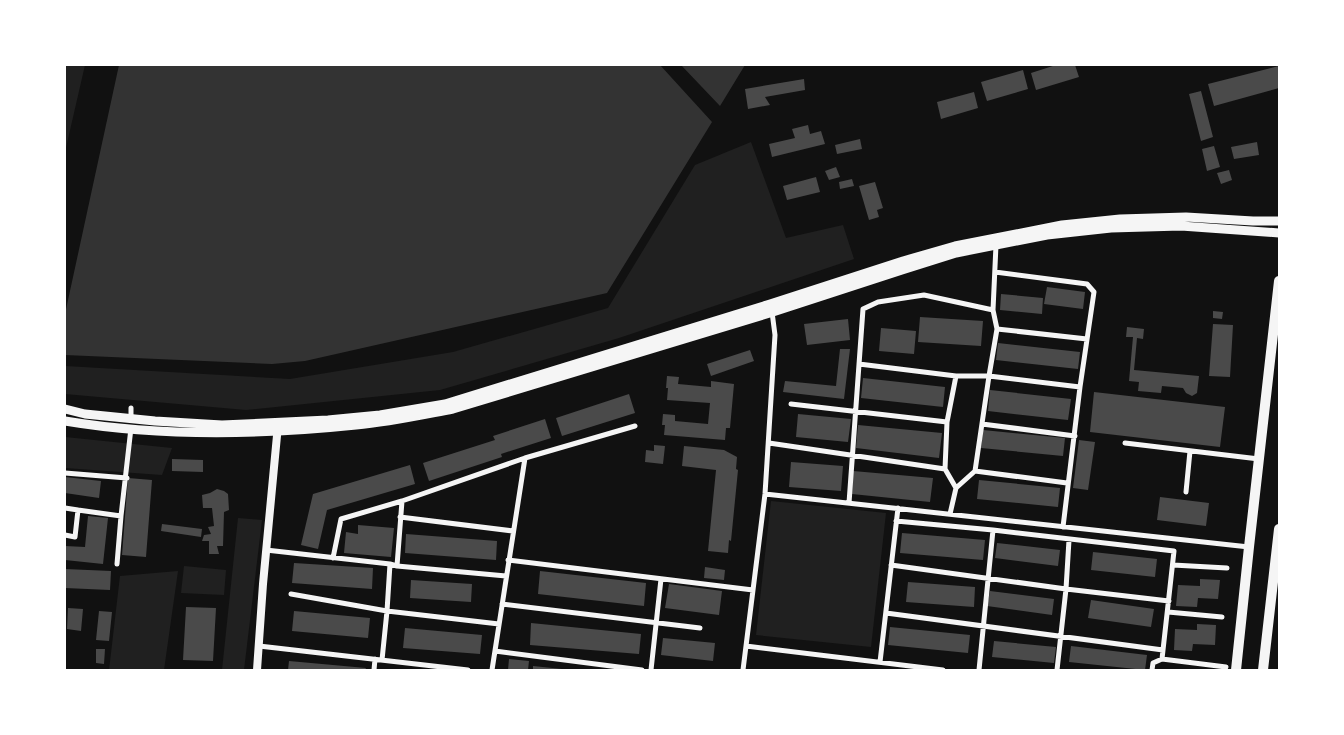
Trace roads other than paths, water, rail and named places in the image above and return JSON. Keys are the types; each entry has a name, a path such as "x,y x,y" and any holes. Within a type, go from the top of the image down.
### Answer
{"main road":[{"path":"771,308 903,261 955,246 1062,225 1120,219 1186,217 1279,221"},
{"path":"65,410 155,422 278,426 357,425 453,409 771,308 947,256 996,245 1047,235 1111,228 1181,226 1279,233"},
{"path":"1236,670 1279,281"},
{"path":"65,421 131,429 219,433 278,426"},
{"path":"1263,670 1279,529"}],"street":[{"path":"950,514 956,488 975,471 996,329 993,310 996,245"},
{"path":"995,272 1087,284 1094,292 1067,483 1063,526"},
{"path":"849,503 863,309 878,302 924,295 993,310"},
{"path":"743,670 765,494 776,335 771,308"},
{"path":"996,329 1087,339"},
{"path":"859,364 956,376 989,376 1080,387"},
{"path":"956,376 947,422 945,469 956,488"},
{"path":"791,404 947,422"},
{"path":"117,564 131,429 131,408"},
{"path":"982,424 1074,436"},
{"path":"257,670 278,426"},
{"path":"333,558 341,519 402,501 524,458 635,426"},
{"path":"768,443 945,469"},
{"path":"1124,443 1259,459"},
{"path":"1186,492 1190,451"},
{"path":"492,670 524,458"},
{"path":"975,471 1067,483"},
{"path":"65,473 126,478"},
{"path":"765,494 1249,547"},
{"path":"397,566 402,501"},
{"path":"65,508 122,516"},
{"path":"880,662 898,508"},
{"path":"65,535 75,537 78,510"},
{"path":"400,517 513,531"},
{"path":"896,521 1174,551 1162,659"},
{"path":"979,670 993,530"},
{"path":"1057,670 1066,589 1069,540"},
{"path":"266,550 397,566 506,576"},
{"path":"508,560 752,590"},
{"path":"382,660 390,564"},
{"path":"891,565 1169,601"},
{"path":"1173,565 1227,568"},
{"path":"651,670 661,579"},
{"path":"291,594 387,611 499,624"},
{"path":"502,604 700,628"},
{"path":"1168,612 1222,617"},
{"path":"886,613 1163,650"},
{"path":"259,646 468,670"},
{"path":"746,646 943,670"},
{"path":"495,651 642,670"},
{"path":"374,670 375,659"},
{"path":"1152,670 1153,663 1162,659 1226,667"},
{"path":"889,670 890,664"}]}
